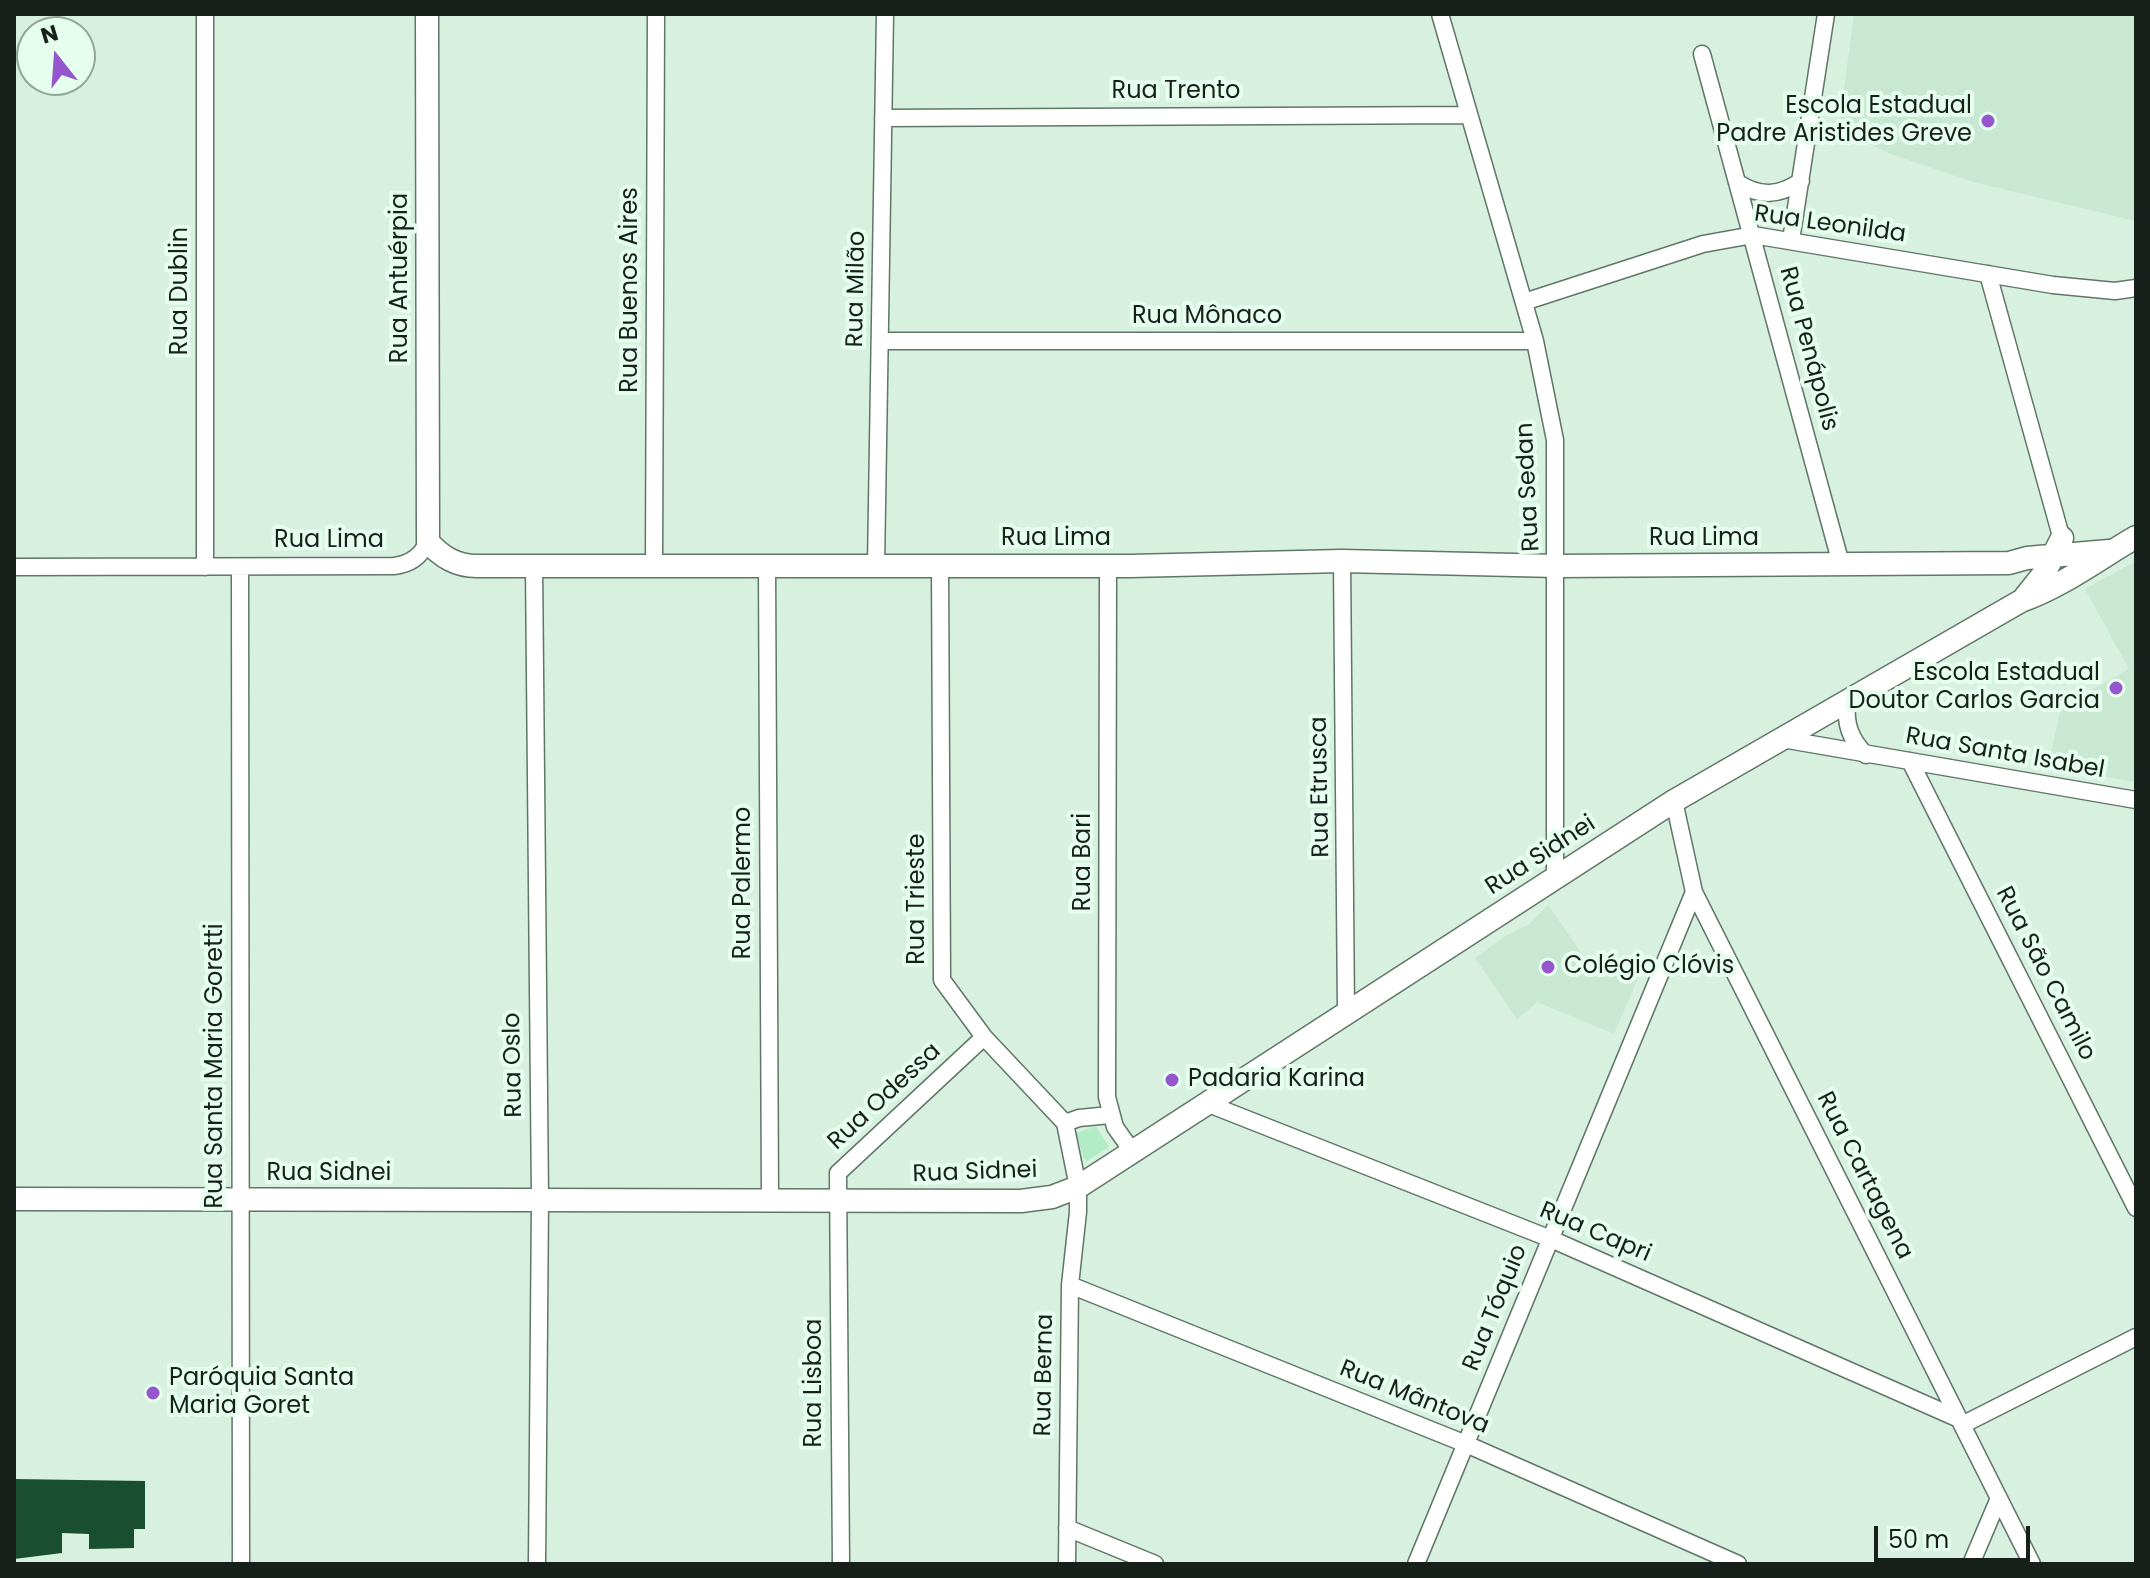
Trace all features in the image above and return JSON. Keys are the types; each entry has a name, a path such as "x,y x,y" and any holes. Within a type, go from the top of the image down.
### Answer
{"main road":[{"name":"Rua Antuérpia","path":"427,14 428,542"},
{"name":"Rua Sidnei","path":"14,1199 1038,1200 1078,1187 1674,801 2021,601 2041,594 2101,561 2136,537"},
{"name":"Rua Lima","path":"428,542 446,558 466,566 654,567 1108,566 1342,561 1557,566 2009,563 2061,550 2114,550"},
{"path":"2021,601 2061,550"},
{"path":"2009,563 2016,568 2022,581 2021,601"}],"street":[{"name":"Rua Dublin","path":"205,14 205,567"},
{"name":"Rua Buenos Aires","path":"654,567 656,14"},
{"name":"Rua Milão","path":"876,566 885,14"},
{"name":"Rua Sedan","path":"1440,14 1535,341 1555,440 1555,878"},
{"path":"1791,240 1826,14"},
{"name":"Rua Penápolis","path":"1702,54 1841,564"},
{"name":"Rua Trento","path":"883,118 1469,115"},
{"path":"1738,183 1763,194 1790,189 1801,181"},
{"name":"Rua Leonilda","path":"1524,302 1703,244 1753,235 2100,290 2136,288"},
{"path":"1988,274 2061,550"},
{"name":"Rua Mônaco","path":"880,341 1535,341"},
{"name":"Rua Lima","path":"14,567 394,566 414,560 428,542"},
{"name":"Rua Etrusca","path":"1342,561 1346,1013"},
{"name":"Rua Trieste","path":"940,564 942,980 984,1037 1065,1123"},
{"name":"Rua Oslo","path":"534,566 540,1200 537,1564"},
{"name":"Rua Palermo","path":"767,566 770,1200"},
{"name":"Rua Bari","path":"1108,566 1107,1097 1110,1115 1119,1135 1132,1151"},
{"name":"Rua Santa Maria Goretti","path":"240,567 241,1564"},
{"path":"1847,702 1846,714 1852,738 1866,755"},
{"name":"Rua Santa Isabel","path":"1782,739 2136,800"},
{"name":"Rua São Camilo","path":"1910,761 2136,1208"},
{"name":"Rua Cartagena","path":"1674,801 1694,892 2032,1564"},
{"name":"Rua Tóquio","path":"1416,1564 1694,892"},
{"name":"Rua Odessa","path":"838,1201 838,1173 984,1037"},
{"name":"Rua Capri","path":"1206,1103 1551,1239 1961,1422"},
{"path":"1078,1187 1065,1123 1079,1118 1110,1115"},
{"name":"Rua Berna","path":"1067,1564 1070,1285 1078,1187"},
{"name":"Rua Lisboa","path":"838,1201 841,1564"},
{"name":"Rua Mântova","path":"1070,1285 1466,1444 1738,1564"},
{"path":"1961,1422 2136,1337"},
{"path":"1971,1564 1999,1498"},
{"path":"1067,1528 1155,1564"}],"shaded area":[{"name":"Escola Estadual Padre Aristides Greve","path":"1854,14 2136,14 2136,221 1973,182 1888,153 1841,129"},
{"name":"Escola Estadual Doutor Carlos Garcia","path":"2136,561 2136,782 2048,767 2061,707 2129,669 2085,589"},
{"name":"Colégio Clóvis","path":"1548,905 1583,955 1639,976 1614,1034 1537,1002 1517,1020 1475,958 1507,935 1529,924"}],"green space":[{"path":"1096,1126 1109,1147 1087,1161 1076,1133"}],"building":[{"path":"14,1479 145,1481 145,1529 134,1529 134,1548 89,1549 89,1534 62,1533 62,1553 14,1559"}],"place":[{"name":"Escola Estadual Padre Aristides Greve","path":"1988,121"},
{"name":"Escola Estadual Doutor Carlos Garcia","path":"2116,688"},
{"name":"Colégio Clóvis","path":"1548,967"},
{"name":"Padaria Karina","path":"1172,1080"},
{"name":"Paróquia Santa Maria Goret","path":"153,1393"}]}
